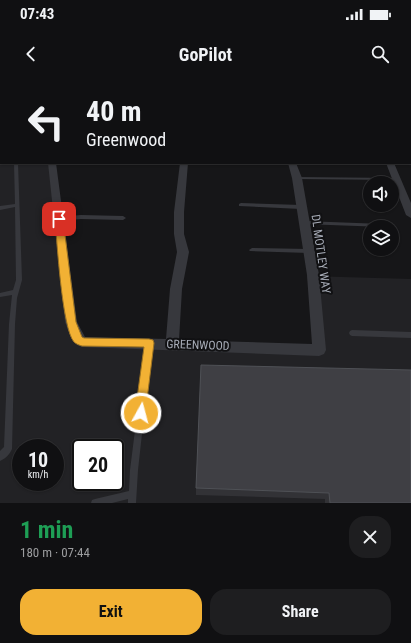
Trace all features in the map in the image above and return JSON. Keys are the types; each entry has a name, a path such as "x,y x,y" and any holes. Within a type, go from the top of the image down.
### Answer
{"street":[{"path":"52,164 59,219"},
{"path":"172,344 176,289 183,252 179,234 179,219 184,164"},
{"name":"DL MOTLEY WAY","path":"292,164 297,178 313,275 319,350"},
{"path":"390,164 395,176"},
{"path":"399,186 411,215"},
{"name":"GREENWOOD","path":"59,219 71,322 78,339 82,342 149,343 319,350"}],"lane":[{"path":"0,457 8,449 12,324 19,280 16,164"},
{"path":"297,178 363,179"},
{"path":"0,208 17,205"},
{"path":"241,205 301,207"},
{"path":"59,219 82,217 123,218"},
{"path":"304,223 363,225"},
{"path":"252,250 309,251"},
{"path":"0,295 16,292"},
{"path":"352,333 411,335"},
{"path":"95,503 132,499 149,343"}],"shaded area":[{"path":"0,164 53,164 78,339 319,350 307,276 411,279 411,503 0,503"}],"building":[{"path":"201,365 411,370 411,503 330,503 329,493 196,488"}],"route":[{"path":"59,219 71,322 78,339 82,342 149,343 141,413"}]}
